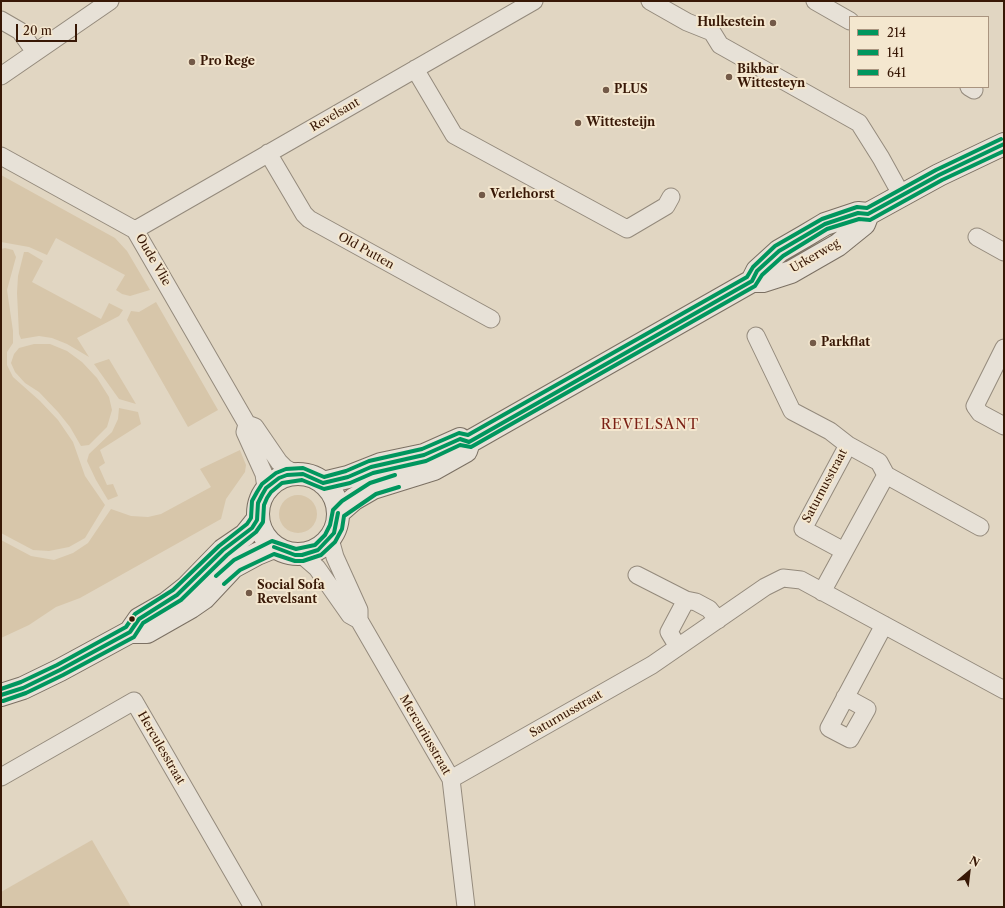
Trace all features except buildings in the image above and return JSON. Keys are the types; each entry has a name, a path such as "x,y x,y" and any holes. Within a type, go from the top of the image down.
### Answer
{"main road":[{"name":"Urkerweg","path":"338,513 354,499 373,488 434,469 466,450 469,442 752,281 757,271 779,251 825,224 858,213 868,214 945,172 1004,144"},
{"name":"Urkerweg","path":"323,483 348,477 382,464 424,456 460,439 469,442"},
{"path":"296,474 310,476 323,483 334,497 338,513 336,527 330,539 318,550 302,555 287,554 274,547 263,535 257,520 258,503 266,488 280,478 296,474"},
{"path":"2,694 23,688 60,670 130,632 139,619 167,603 186,588 223,550 245,535 257,520"},
{"path":"130,632 147,632 191,607 204,598 233,567 274,547"}],"street":[{"path":"1,76 110,1"},
{"name":"Revelsant","path":"135,230 534,1"},
{"path":"650,1 687,22 712,32 720,45 858,123 881,158 902,196"},
{"path":"818,2 849,20"},
{"path":"1,20 20,31 35,52"},
{"path":"415,69 454,135 627,229 666,206 671,197"},
{"name":"Old Putten","path":"268,153 304,214 309,219 491,319"},
{"name":"Oude Vlie","path":"1,156 135,230 247,424 255,427 279,462 296,474"},
{"path":"977,238 1004,252"},
{"name":"Saturnusstraat","path":"756,336 792,411 830,431 848,445 879,462 886,475 980,527"},
{"path":"1004,348 975,406 980,413 1004,426"},
{"name":"Oude Vlie","path":"247,424 245,432 264,474 266,488"},
{"name":"Saturnusstraat","path":"844,551 803,529 848,445"},
{"path":"822,592 886,475"},
{"name":"Mercuriusstraat","path":"330,539 335,557 359,610 359,620 451,779 466,907"},
{"name":"Mercuriusstraat","path":"302,555 323,576 350,615 359,620"},
{"path":"637,575 686,600 696,602 709,609 718,620"},
{"name":"Saturnusstraat","path":"451,779 652,665 775,581 783,578 801,580 1004,690"},
{"path":"678,646 669,632 686,600"},
{"path":"845,697 884,625"},
{"name":"Herculesstraat","path":"1,777 134,701 253,907"}],"shaded area":[{"path":"1,175 115,238 127,251 150,290 130,296 122,294 116,290 125,275 56,238 47,255 29,247 1,242"},
{"path":"5,248 13,250 16,257 7,290 13,331 13,343 7,352 7,365 13,377 40,401 58,420 73,442 85,476 105,505 85,538 69,547 49,551 33,550 1,533 1,249"},
{"path":"24,252 28,252 43,261 32,282 101,319 109,303 123,310 119,316 77,338 89,357 67,344 52,338 39,336 21,339 19,334 17,293 18,276"},
{"path":"156,302 218,410 188,427 127,320 131,311 139,312"},
{"path":"34,344 50,344 67,351 82,362 97,378 109,397 112,410 107,427 89,445 81,446 70,427 58,412 39,392 25,383 15,372 11,363 14,354 19,348"},
{"path":"109,359 136,404 119,399 94,364"},
{"path":"119,408 138,412 141,424 100,450 105,463 99,467 107,485 113,484 118,496 108,500 87,461 89,454 112,432 118,419"},
{"path":"240,450 246,465 245,472 226,499 221,519 80,598 56,607 29,625 1,638 1,540 31,556 54,560 73,553 88,543 111,509 131,516 148,517 161,514 211,487 200,469"},
{"path":"294,495 302,495 312,500 316,507 316,521 312,528 302,533 294,533 284,528 282,525 279,518 279,510 284,500 287,498"},
{"path":"92,840 131,907 1,907 1,892"}],"transit line":[{"name":"641","path":"1,689 21,682 57,665 126,627 135,614 173,590 219,546 247,524 251,518 252,501 257,492 262,484 276,473 286,469 303,468 324,477 346,471 369,461 422,449 459,433 468,435 747,277 753,267 775,246 822,219 857,207 867,208 936,170 1001,139"},
{"name":"214","path":"1,695 23,688 60,670 130,632 139,619 177,595 223,550 252,528 257,520 258,503 262,495 266,488 279,478 287,475 303,474 323,483 348,477 371,467 424,455 460,439 469,442 752,281 757,271 779,251 825,224 858,213 868,214 939,175 1004,144"},
{"name":"141","path":"3,701 26,693 63,675 134,637 143,623 181,600 227,555 256,532 263,522 264,505 267,498 271,492 282,483 302,480 324,489 350,483 373,473 426,461 460,445 471,447 755,286 762,275 783,256 827,229 859,219 870,220 942,180 1004,151"},
{"name":"641","path":"216,576 234,560 272,541 296,549 315,545 325,535 330,525 333,510 342,501 370,483 395,475"},
{"name":"141","path":"224,584 240,570 274,554 295,561 303,561 321,555 335,542 342,529 344,516 376,494 399,487"},
{"name":"214","path":"274,547 295,555 302,555 318,550 334,533 338,513"}],"place":[{"name":"Hulkestein","path":"773,23"},
{"name":"Pro Rege","path":"192,62"},
{"name":"Bikbar Wittesteyn","path":"729,77"},
{"name":"PLUS","path":"606,90"},
{"name":"Wittesteijn","path":"578,123"},
{"name":"Verlehorst","path":"482,195"},
{"name":"Parkflat","path":"813,343"},
{"name":"Social Sofa Revelsant","path":"249,593"}],"district":[{"name":"REVELSANT","path":"650,425"}]}
